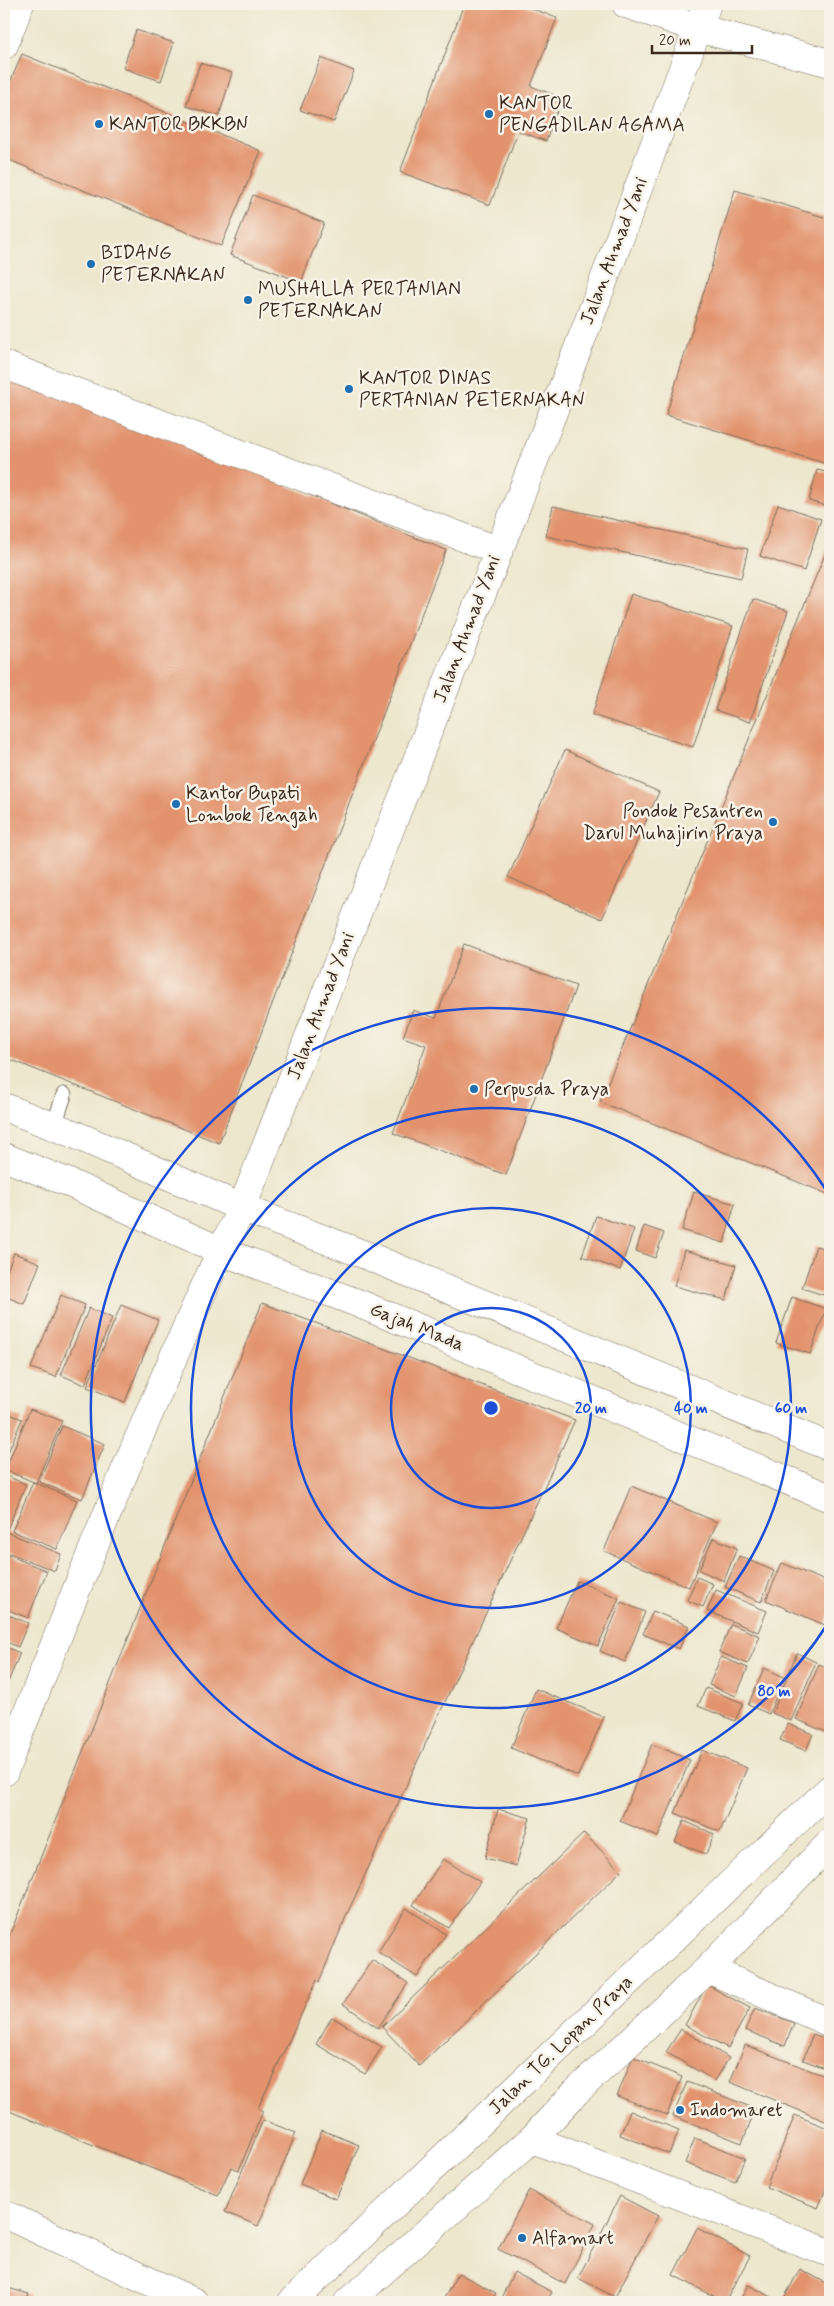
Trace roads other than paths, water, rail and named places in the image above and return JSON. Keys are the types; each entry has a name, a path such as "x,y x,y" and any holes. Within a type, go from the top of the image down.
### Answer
{"main road":[{"path":"4,45 20,4"},
{"path":"626,4 702,16 830,63"},
{"name":"Jalan Ahmad Yani","path":"7,1757 177,1347 242,1208 497,550 589,320 702,16"},
{"path":"4,364 497,550"},
{"path":"4,1107 54,1126 242,1208 368,1256 830,1447"},
{"name":"Gajah Mada","path":"4,1157 67,1182 221,1251 360,1304 505,1372 830,1498"},
{"name":"Jalan TG. Lopan Praya","path":"292,2302 830,1789"},
{"path":"348,2302 532,2139 576,2092 708,1969 830,1843"},
{"path":"708,1969 830,2024"},
{"path":"532,2139 830,2253"},
{"path":"4,2214 194,2302"}],"lane":[{"path":"54,1126 64,1095"}],"place":[{"name":"KANTOR PENGADILAN AGAMA","path":"489,114"},
{"name":"KANTOR BKKBN","path":"99,124"},
{"name":"BIDANG PETERNAKAN","path":"91,264"},
{"name":"MUSHALLA PERTANIAN PETERNAKAN","path":"248,300"},
{"name":"KANTOR DINAS PERTANIAN PETERNAKAN","path":"349,389"},
{"name":"Kantor Bupati Lombok Tengah","path":"176,804"},
{"name":"Pondok Pesantren Darul Muhajirin Praya","path":"773,822"},
{"name":"Perpusda Praya","path":"474,1089"},
{"name":"Indomaret","path":"680,2110"},
{"name":"Alfamart","path":"522,2238"}]}
